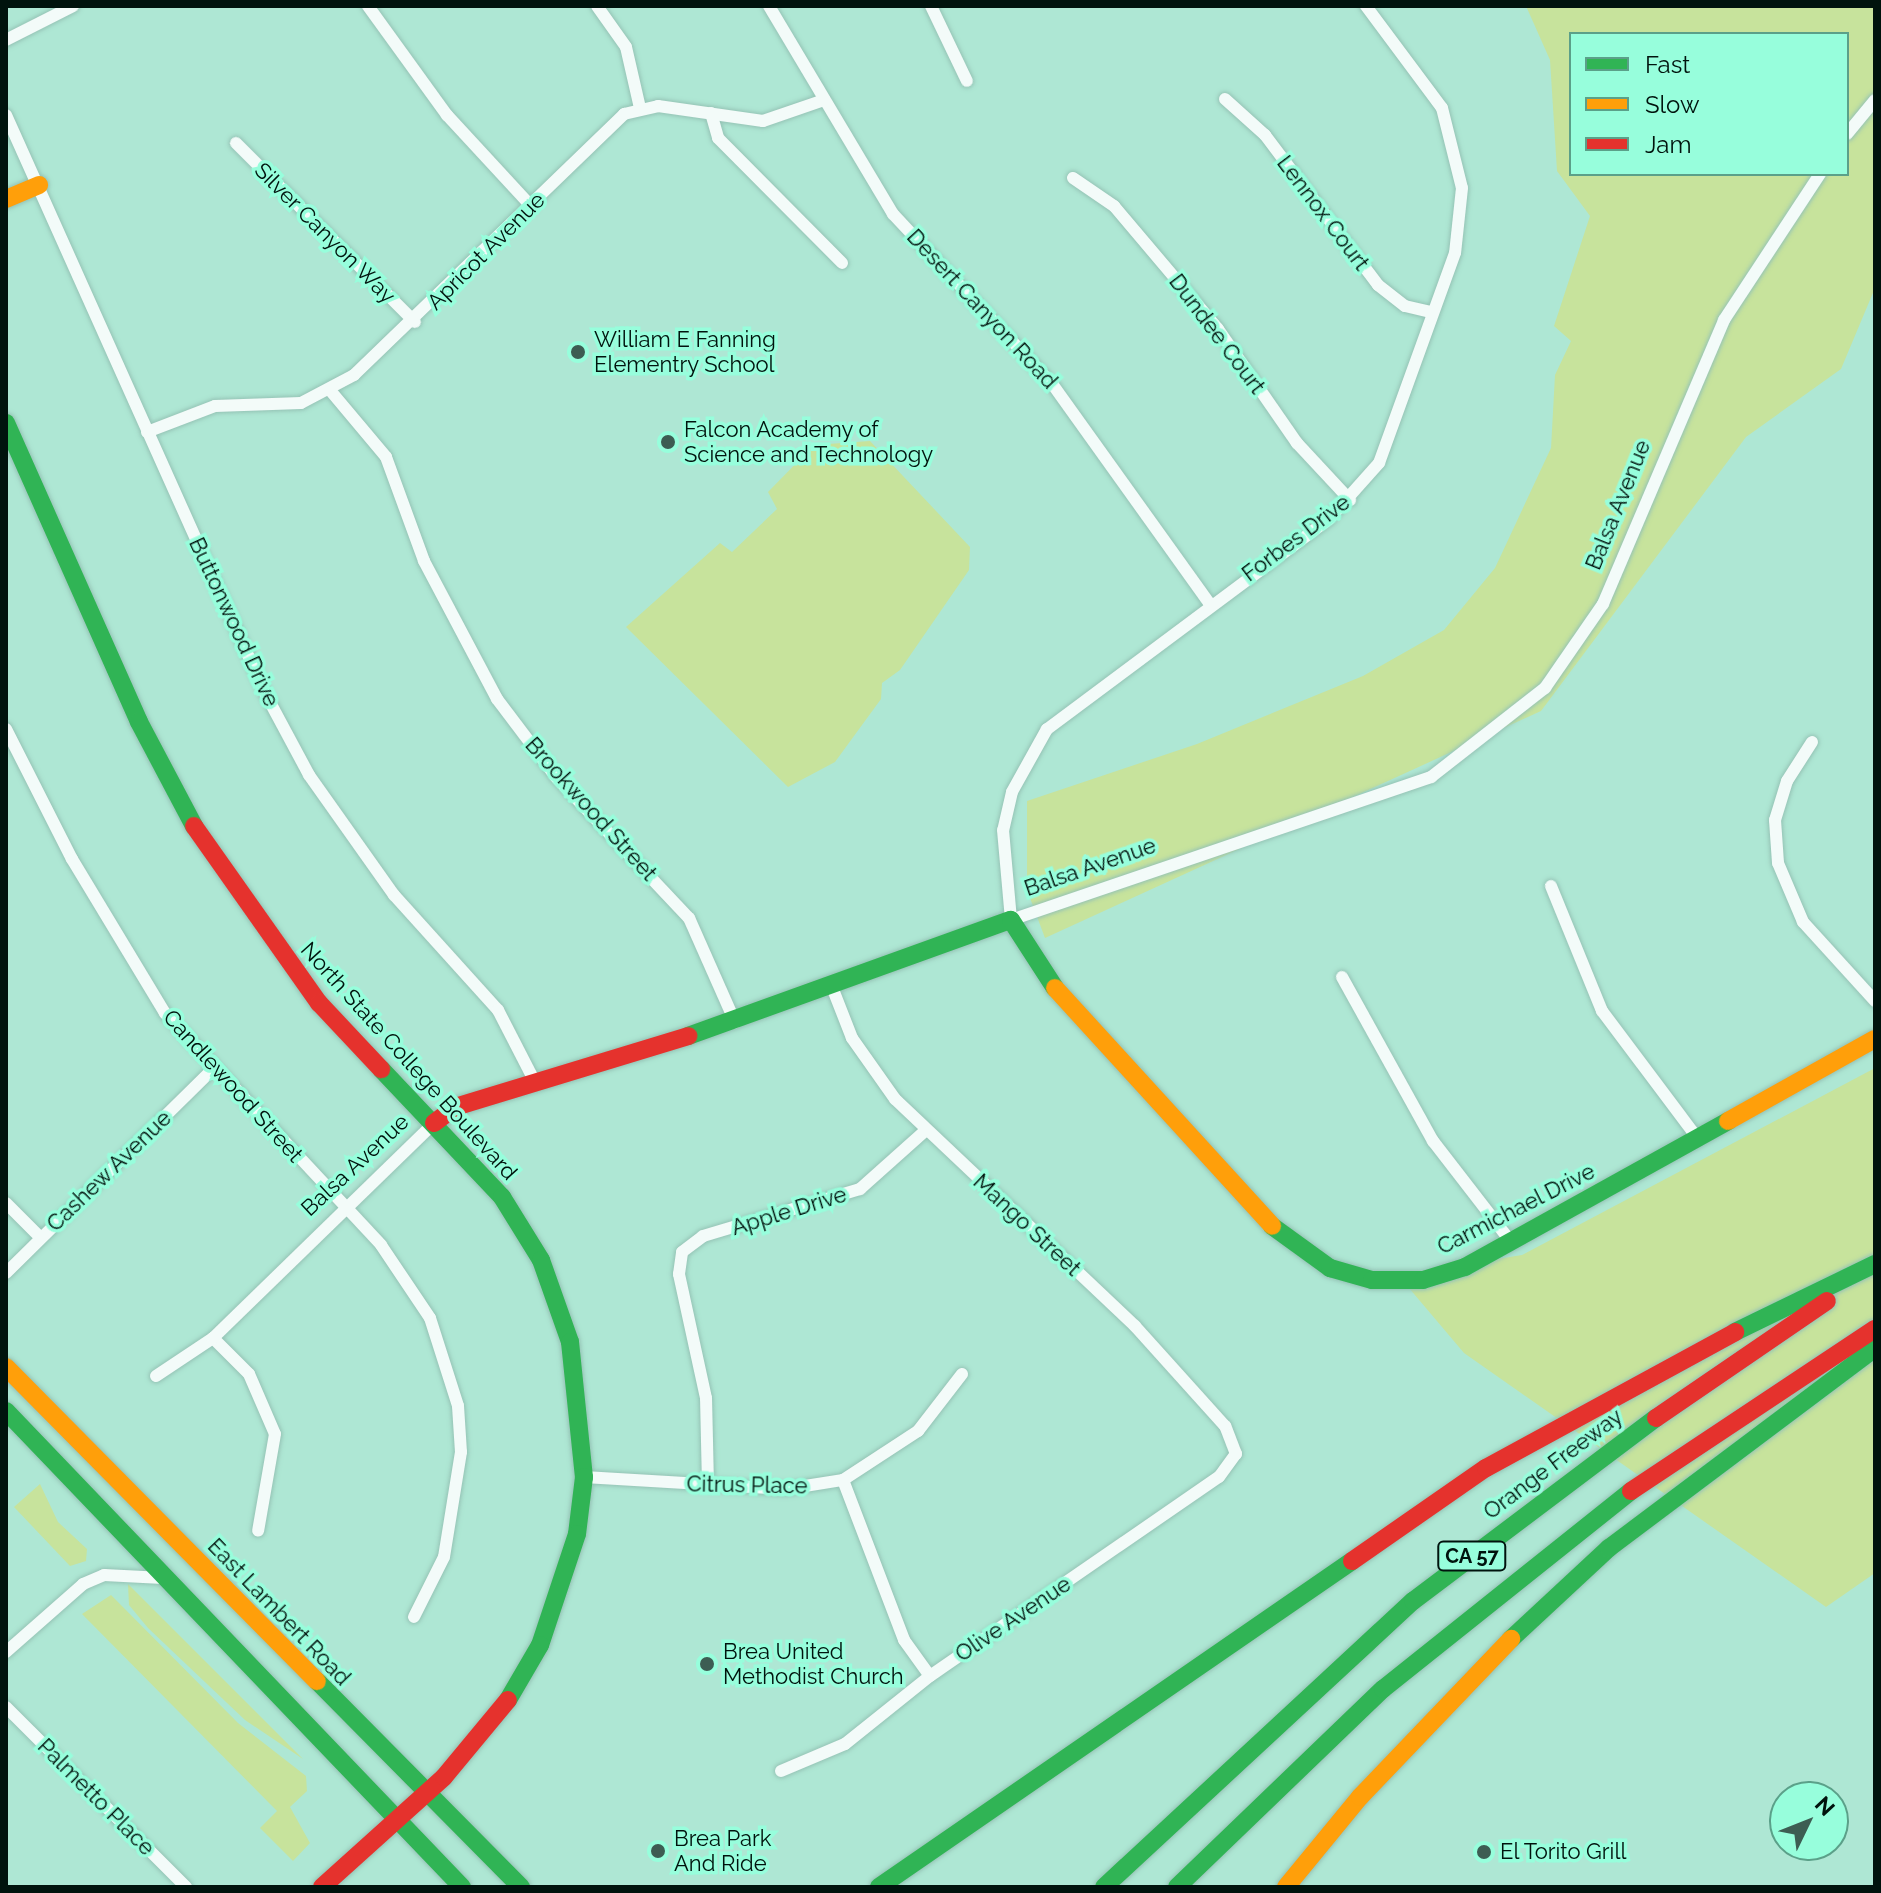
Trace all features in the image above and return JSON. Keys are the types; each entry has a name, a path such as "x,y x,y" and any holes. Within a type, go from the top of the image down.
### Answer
{"main road":[{"path":"6,199 39,185"},
{"name":"North State College Boulevard","path":"6,423 139,722 204,844 279,954 502,1197 541,1260 570,1342 584,1477 573,1549 540,1645 480,1736 424,1794 322,1887"},
{"name":"Balsa Avenue","path":"434,1123 455,1107 735,1022 1011,920"},
{"name":"Carmichael Drive","path":"1011,920 1069,1009 1288,1243 1330,1268 1397,1280 1465,1267 1875,1039"},
{"path":"879,1887 1486,1468 1672,1363 1875,1266"},
{"name":"Orange Freeway","path":"1104,1887 1413,1601 1604,1454 1875,1266"},
{"name":"CA 57","path":"1177,1887 1314,1759 1383,1689 1531,1565 1722,1424 1875,1329"},
{"path":"1286,1887 1360,1797 1543,1608 1609,1548 1875,1348"},
{"name":"East Lambert Road","path":"6,1367 424,1794 521,1887"},
{"path":"6,1411 462,1887"},
{"path":"1200,1887 1314,1759"}],"street":[{"path":"6,40 73,6"},
{"path":"368,6 447,115 531,206"},
{"path":"597,6 626,47 640,108 711,113 763,121 824,100"},
{"name":"Desert Canyon Road","path":"769,6 893,214 1053,385 1209,603"},
{"path":"931,6 967,81"},
{"name":"Forbes Drive","path":"1011,920 1003,830 1026,761 1068,707 1350,500 1379,463 1462,221 1456,148 1442,108 1366,6"},
{"name":"Lennox Court","path":"1225,99 1265,135 1378,285 1405,306 1432,312"},
{"path":"1849,132 1875,100"},
{"name":"Apricot Avenue","path":"147,432 215,406 273,407 329,389 415,322 612,124 640,108"},
{"path":"711,113 718,138 842,263"},
{"name":"Buttonwood Drive","path":"6,115 147,432 309,775 394,895 498,1010 536,1084"},
{"name":"Silver Canyon Way","path":"236,143 415,322"},
{"name":"Balsa Avenue","path":"1011,920 1431,777 1545,688 1603,604 1724,320 1819,176"},
{"name":"Dundee Court","path":"1073,178 1114,206 1218,329 1297,443 1350,500"},
{"name":"Brookwood Street","path":"329,389 386,457 424,561 497,699 556,777 689,918 735,1022"},
{"name":"Candlewood Street","path":"6,729 125,950 165,1013 213,1069 381,1245 423,1305 458,1406 452,1527 414,1617"},
{"path":"1812,742 1787,781 1775,820 1778,863 1803,922 1875,1001"},
{"path":"1551,886 1602,1011 1698,1139"},
{"path":"1342,977 1433,1141 1511,1242"},
{"name":"Mango Street","path":"832,987 874,1074 926,1130 1135,1326 1225,1426 1236,1454"},
{"name":"Cashew Avenue","path":"6,1273 213,1069"},
{"name":"Balsa Avenue","path":"156,1376 213,1338 343,1207 434,1123"},
{"name":"Apple Drive","path":"708,1485 706,1398 679,1274 682,1252 703,1236 860,1189 926,1130"},
{"path":"6,1203 41,1238"},
{"path":"213,1338 249,1374 275,1434 258,1531"},
{"name":"Citrus Place","path":"584,1477 786,1489 843,1480 918,1431 962,1374"},
{"name":"Olive Avenue","path":"781,1771 845,1744 930,1676 1219,1477 1236,1454"},
{"path":"843,1480 904,1640 930,1676"},
{"path":"6,1652 83,1584 104,1575 163,1578"},
{"name":"Palmetto Place","path":"6,1707 186,1887"}],"green space":[{"path":"1526,6 1875,6 1875,288 1841,369 1746,437 1541,711 1045,938 1027,890 1027,801 1197,744 1363,676 1444,630 1495,568 1551,448 1555,375 1571,341 1554,326 1590,216 1557,171 1550,60"},
{"path":"870,441 970,547 969,570 900,670 882,683 881,699 835,762 788,787 626,627 720,543 732,552 777,509 768,492 814,445"},
{"path":"1875,1068 1875,1573 1826,1607 1464,1353 1398,1275 1522,1255"},
{"path":"40,1484 58,1522 87,1549 86,1561 70,1566 14,1507"},
{"path":"128,1584 303,1759 245,1720 148,1628 129,1605"},
{"path":"111,1595 238,1723 306,1776 307,1791 290,1807 310,1843 293,1861 260,1828 277,1811 82,1614"}],"traffic: fast":[{"path":"6,423 139,722 194,826"},
{"path":"688,1036 1011,920 1055,988"},
{"path":"381,1069 502,1197 541,1260 570,1342 584,1477 577,1534 540,1645 508,1700"},
{"path":"1272,1226 1330,1268 1372,1280 1423,1280 1465,1267 1728,1121"},
{"path":"1735,1332 1875,1264"},
{"path":"1511,1639 1609,1548 1875,1348"},
{"path":"6,1411 462,1887"},
{"path":"1104,1887 1413,1601 1656,1418"},
{"path":"1177,1887 1383,1689 1631,1491"},
{"path":"879,1887 1352,1561"},
{"path":"317,1681 521,1887"}],"traffic: slow":[{"path":"6,199 39,185"},
{"path":"1055,988 1272,1226"},
{"path":"1728,1121 1875,1039"},
{"path":"6,1367 317,1681"},
{"path":"1286,1887 1360,1797 1511,1639"}],"traffic: jam":[{"path":"194,826 319,1003 381,1069"},
{"path":"434,1123 455,1107 688,1036"},
{"path":"1656,1418 1827,1301"},
{"path":"1631,1491 1875,1329"},
{"path":"1352,1561 1486,1468 1735,1332"},
{"path":"322,1887 444,1777 508,1700"}],"place":[{"name":"William E Fanning Elementry School","path":"578,352"},
{"name":"Falcon Academy of Science and Technology","path":"668,442"},
{"name":"Brea United Methodist Church","path":"707,1664"},
{"name":"Brea Park And Ride","path":"658,1851"},
{"name":"El Torito Grill","path":"1484,1852"}]}
